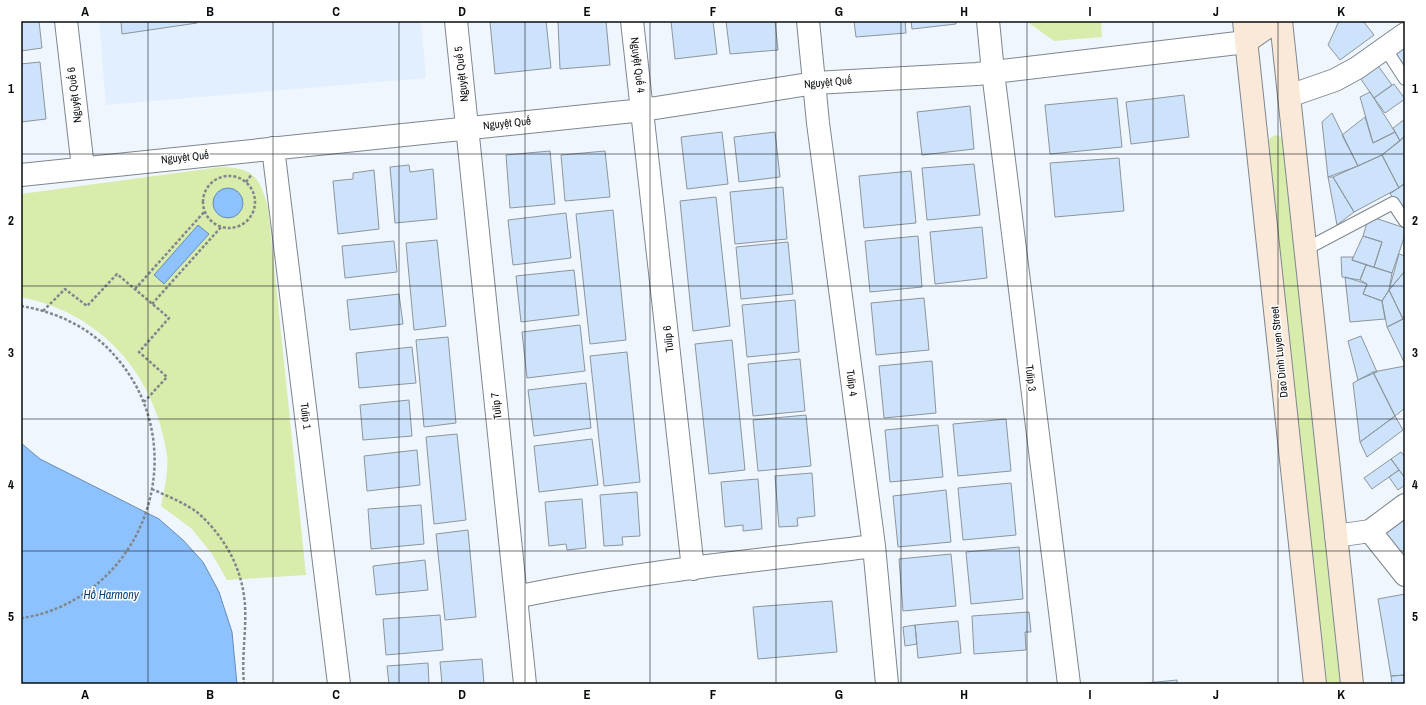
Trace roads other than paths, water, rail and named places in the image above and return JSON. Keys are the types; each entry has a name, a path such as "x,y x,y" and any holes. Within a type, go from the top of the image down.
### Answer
{"main road":[{"path":"1245,31 1276,21"},
{"path":"1281,21 1352,684"},
{"name":"Dao Dinh Luyen Street","path":"1245,31 1315,684"}],"street":[{"name":"Nguyệt Quế 6","path":"66,21 83,168"},
{"name":"Nguyệt Quế 5","path":"456,21 467,128"},
{"name":"Nguyệt Quế 4","path":"632,21 643,110"},
{"name":"Tulip 4","path":"808,21 818,123 874,546 887,684"},
{"name":"Tulip 3","path":"988,21 992,72 1069,684"},
{"name":"Nguyệt Quế","path":"21,175 643,110 815,83 992,72 1245,31"},
{"path":"1289,96 1335,80 1357,68 1405,34"},
{"name":"Tulip 6","path":"643,110 692,569"},
{"name":"Tulip 7","path":"467,128 525,684"},
{"name":"Tulip 1","path":"273,148 339,684"},
{"path":"1336,536 1370,531 1405,505"},
{"path":"1370,531 1405,575"},
{"path":"516,597 548,590 692,569 874,546"}],"lane":[{"path":"1385,48 1405,79"},
{"path":"1306,249 1393,203 1405,221"}],"water":[{"path":"228,188 239,192 243,203 239,214 228,218 217,214 213,203 217,192"},
{"path":"198,225 209,234 164,284 154,275"},
{"name":"Hồ Harmony","path":"21,443 40,459 159,519 183,540 203,562 219,592 232,632 237,684 21,684"}]}
